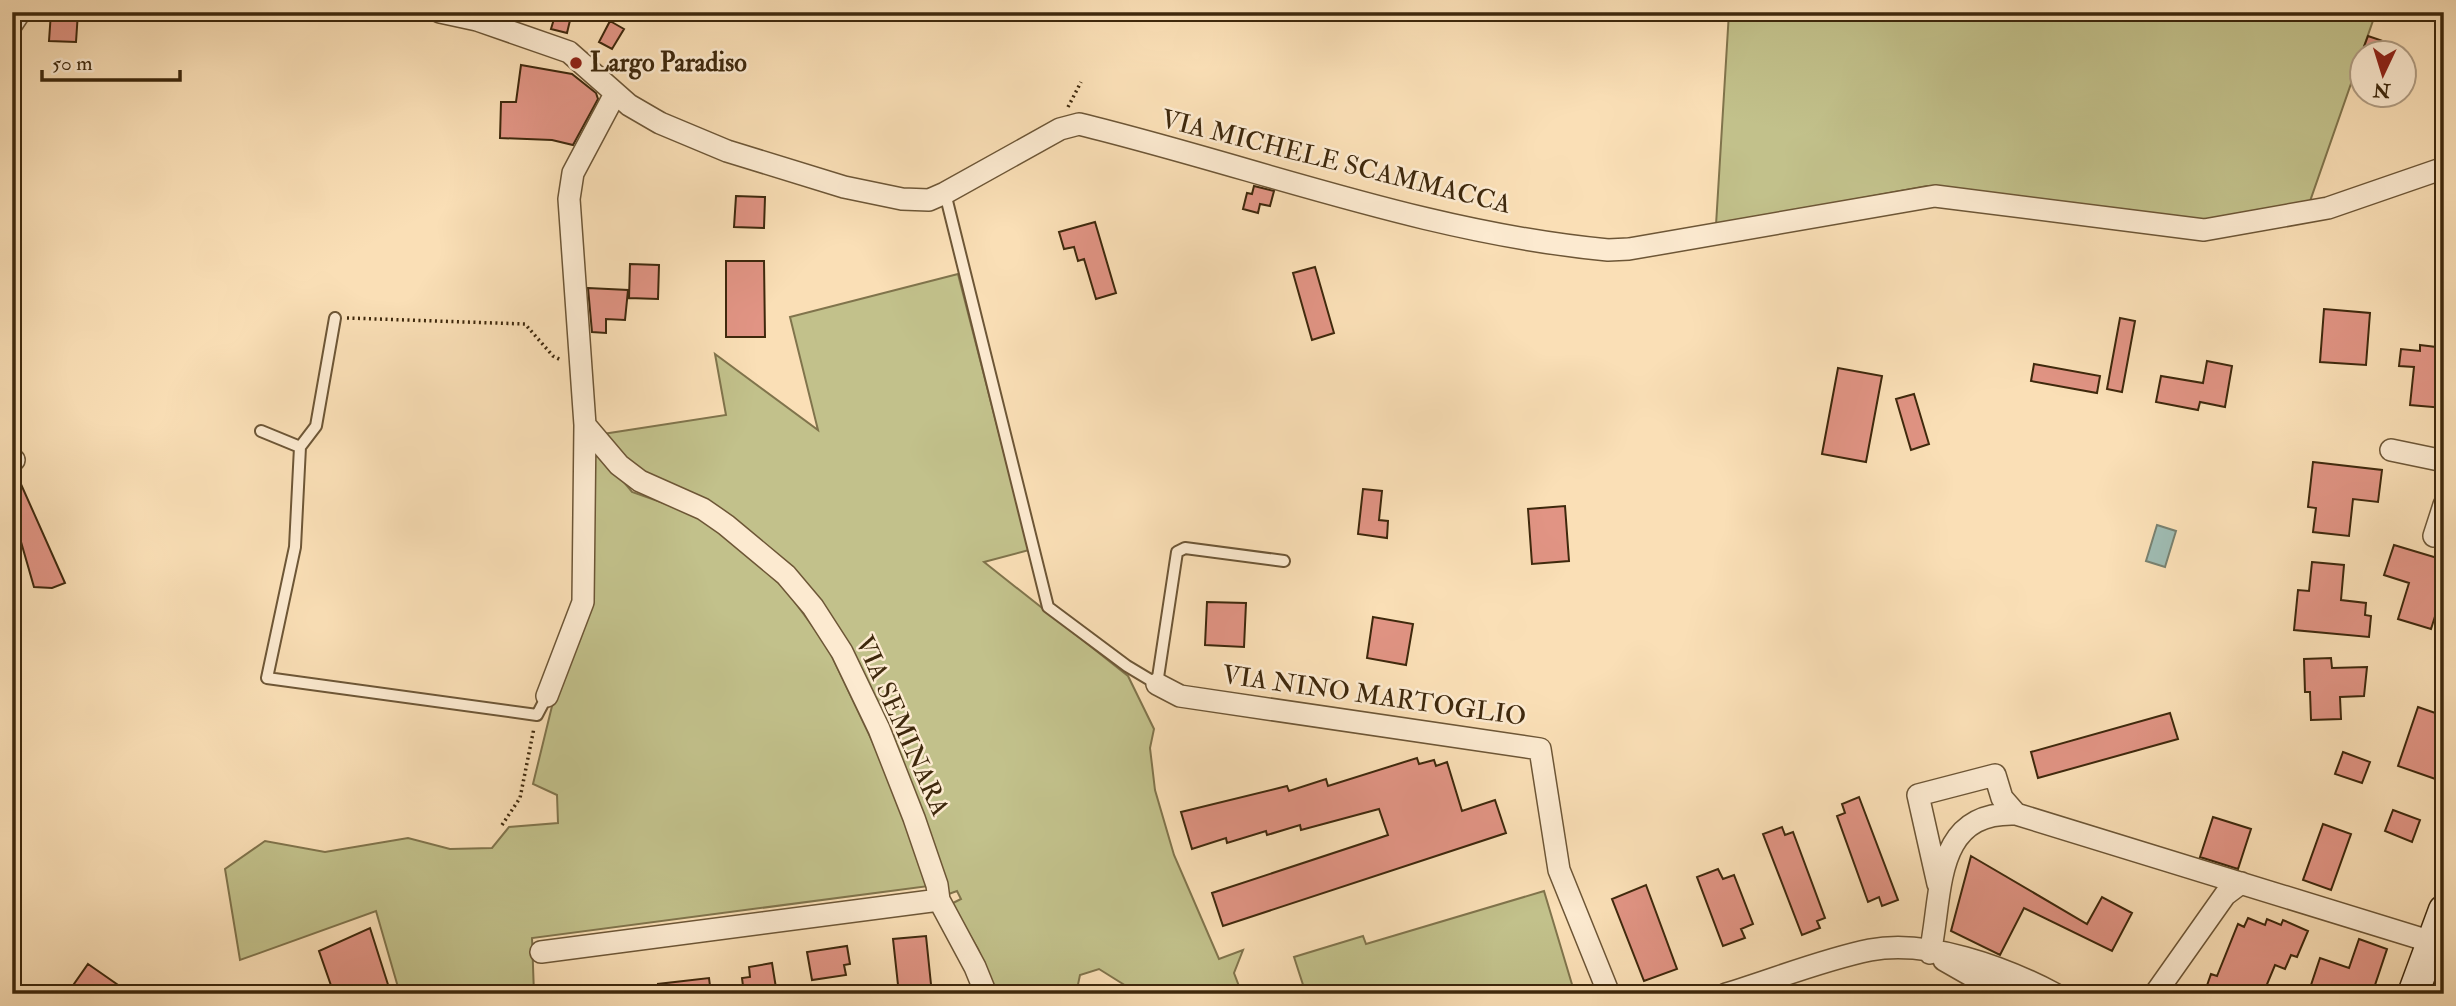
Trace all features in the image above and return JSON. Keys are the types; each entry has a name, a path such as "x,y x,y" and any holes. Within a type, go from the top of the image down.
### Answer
{"street":[{"path":"12,24 20,12"},
{"name":"VIA MICHELE SCAMMACCA","path":"440,12 523,35 569,52 601,78 615,94 660,123 727,151 831,183 902,200 929,200 1060,129 1079,124 1300,187 1438,222 1608,250 1935,196 2184,230 2204,230 2328,208 2444,168"},
{"path":"547,696 583,602 585,425 569,199 573,173 615,94"},
{"name":"VIA SEMINARA","path":"585,425 619,465 639,481 703,509 726,525 786,575 813,607 842,652 879,729 914,818 937,885 939,900 975,967 986,994"},
{"path":"2391,450 2444,461"},
{"path":"2434,536 2444,505"},
{"name":"VIA NINO MARTOGLIO","path":"1157,684 1180,696 1540,749 1559,870 1609,994"},
{"path":"1939,887 1918,795 1995,775 2002,798 2015,814"},
{"path":"1930,953 1939,887 1956,839 1966,826 1981,816 2015,814 2432,942"},
{"path":"2155,994 2225,895 2241,883"},
{"path":"541,952 939,900"},
{"path":"2416,991 2444,910"},
{"path":"1726,994 1870,950 1896,949 1989,964 2055,994"},
{"path":"1930,953 1979,980 2017,994"}],"lane":[{"path":"945,193 1048,607 1126,666 1157,684 1177,552 1185,548 1284,561"},
{"path":"335,318 316,426 300,447 295,547 267,678 537,715 547,696"},
{"path":"261,431 300,447"}],"path":[{"path":"335,318 525,324 552,356 579,366"},
{"path":"502,825 520,798 537,715"}],"shaded area":[{"path":"1729,12 2376,12 2367,38 2348,38 2348,92 2309,204 2204,222 2148,218 1927,186 1716,225"},
{"path":"958,274 1029,550 984,562 1128,676 1154,729 1150,748 1155,790 1174,855 1219,959 1243,950 1234,973 1242,994 1139,994 1099,969 1080,975 1076,994 996,994 978,949 951,904 961,899 957,891 946,895 890,741 898,730 893,718 879,716 815,600 644,476 603,434 726,415 715,354 818,430 790,317"},
{"path":"594,446 632,492 703,517 732,538 786,590 827,646 894,787 929,886 532,938 534,994 400,994 376,911 240,960 225,869 265,841 325,852 408,838 450,849 492,848 509,827 558,823 557,795 533,784 553,702 587,612"},
{"path":"1544,891 1574,991 1564,994 1306,994 1294,957 1363,936 1366,944"}],"water":[{"path":"2157,525 2176,531 2165,567 2146,561"}],"building":[{"path":"51,12 78,12 76,42 49,41"},
{"path":"556,12 572,12 567,33 551,29"},
{"path":"610,21 624,29 612,49 599,42"},
{"path":"521,65 572,74 596,93 598,99 573,145 552,140 500,138 501,102 516,102"},
{"path":"1254,186 1274,191 1270,206 1260,204 1258,213 1243,209 1247,193 1252,194"},
{"path":"736,196 765,197 764,228 734,227"},
{"path":"1095,222 1116,293 1096,299 1084,259 1078,261 1074,247 1064,249 1059,232"},
{"path":"726,261 764,261 765,337 726,337"},
{"path":"630,264 659,265 658,299 629,298"},
{"path":"1315,267 1334,333 1312,340 1293,273"},
{"path":"588,288 628,290 625,320 606,319 606,333 592,332"},
{"path":"2324,309 2370,313 2366,365 2320,362"},
{"path":"2120,318 2135,321 2122,392 2107,389"},
{"path":"2420,345 2444,348 2444,408 2410,405 2414,367 2399,366 2401,349 2420,351"},
{"path":"2207,361 2232,366 2225,407 2200,402 2198,410 2156,402 2161,376 2203,383"},
{"path":"2034,364 2100,376 2097,393 2031,381"},
{"path":"1838,368 1882,376 1866,462 1822,454"},
{"path":"1914,394 1929,444 1911,450 1896,399"},
{"path":"2313,462 2382,470 2378,502 2353,499 2349,536 2313,532 2316,508 2308,507"},
{"path":"12,473 16,473 65,583 52,588 34,587 19,535 12,537"},
{"path":"1363,489 1382,491 1379,520 1388,521 1387,538 1358,534"},
{"path":"1565,506 1569,561 1532,564 1528,509"},
{"path":"2394,545 2444,560 2444,609 2438,607 2431,629 2398,619 2409,583 2384,575"},
{"path":"2312,562 2344,565 2341,600 2366,603 2365,615 2371,616 2369,637 2294,630 2298,590 2309,591"},
{"path":"1207,602 1246,603 1244,647 1205,645"},
{"path":"1373,617 1413,624 1406,665 1367,658"},
{"path":"2331,658 2332,668 2367,667 2364,696 2340,697 2341,719 2311,720 2310,692 2305,692 2304,659"},
{"path":"2418,707 2444,716 2444,782 2398,766"},
{"path":"2170,713 2178,739 2038,778 2031,752"},
{"path":"2343,752 2370,762 2362,783 2335,774"},
{"path":"1417,758 1419,764 1434,760 1436,766 1447,762 1462,811 1495,800 1506,833 1223,926 1212,893 1388,835 1379,809 1301,830 1300,825 1267,835 1266,831 1227,843 1226,838 1192,849 1181,812 1287,786 1289,791 1326,779 1328,786"},
{"path":"1859,797 1898,900 1882,906 1879,897 1868,902 1837,816 1845,813 1842,804"},
{"path":"2393,810 2420,820 2412,842 2385,831"},
{"path":"2213,817 2251,829 2238,869 2200,857"},
{"path":"2323,824 2351,834 2331,890 2303,880"},
{"path":"1782,827 1785,835 1793,832 1825,918 1817,921 1820,928 1802,935 1763,834"},
{"path":"1971,856 2087,924 2102,897 2132,913 2112,951 2024,908 2000,955 1951,931"},
{"path":"1718,869 1723,879 1734,875 1753,924 1741,929 1745,938 1723,946 1697,877"},
{"path":"1646,885 1677,969 1644,981 1612,899"},
{"path":"2248,918 2265,925 2267,919 2281,925 2283,920 2308,931 2297,957 2291,955 2285,969 2275,965 2263,994 2204,994 2211,974 2217,976 2238,924 2244,927"},
{"path":"370,928 391,994 334,994 319,951"},
{"path":"926,936 932,994 899,994 893,939"},
{"path":"2359,939 2387,949 2372,994 2308,994 2320,958 2349,968"},
{"path":"847,946 850,964 844,965 846,975 812,980 807,952"},
{"path":"772,963 777,994 744,994 742,978 750,977 749,967"},
{"path":"88,964 131,994 67,994"},
{"path":"709,978 711,994 659,994 658,984"}],"place":[{"name":"Largo Paradiso","path":"576,63"}]}
